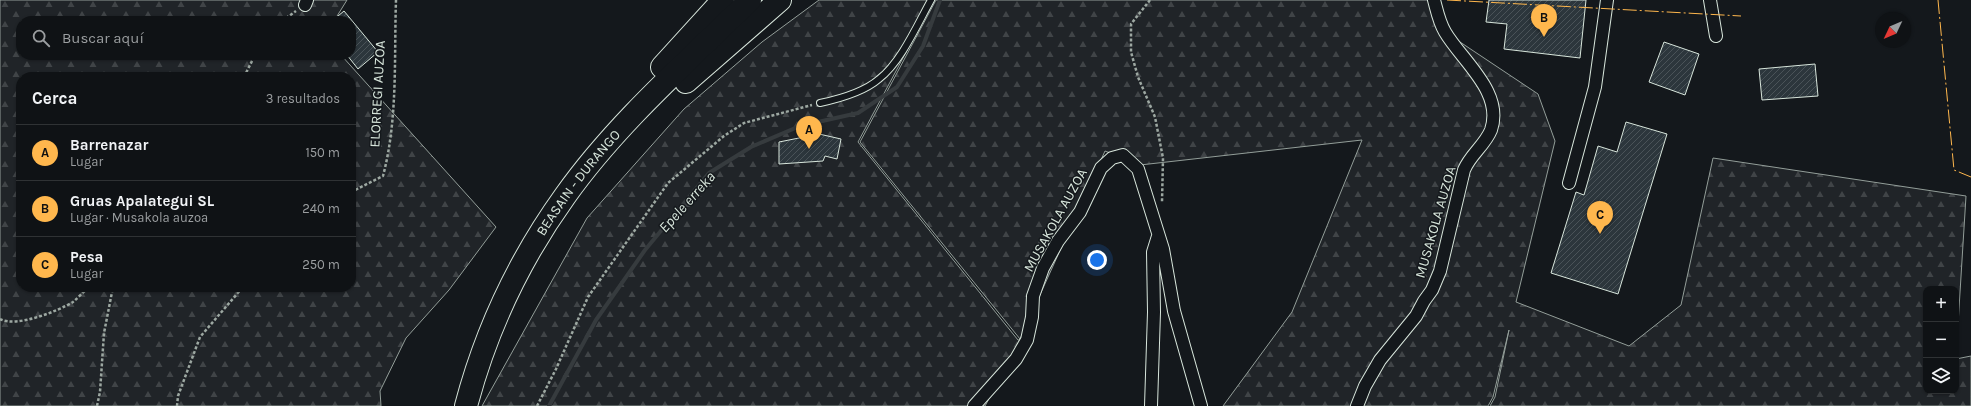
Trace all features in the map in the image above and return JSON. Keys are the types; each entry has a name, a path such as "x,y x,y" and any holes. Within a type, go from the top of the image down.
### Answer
{"highway":[{"path":"565,195 602,134 723,0"},
{"name":"BEASAIN - DURANGO","path":"466,406 476,370 499,309 528,251 565,195 630,118 750,0"},
{"path":"565,195 606,162 643,122 674,93 780,0"}],"street":[{"name":"MUSAKOLA AUZOA","path":"1357,406 1380,360 1416,316 1432,290 1440,271 1463,173 1469,161 1487,138 1493,123 1493,109 1487,91 1445,32 1434,0"},
{"path":"1569,183 1595,87 1607,0"},
{"path":"1710,0 1716,36"},
{"name":"MUSAKOLA AUZOA","path":"974,406 1016,359 1027,340 1032,317 1033,296 1044,268 1058,242 1080,212 1101,168 1112,158 1123,155 1138,169 1163,249 1174,311 1201,406"},
{"path":"1151,406 1154,306 1153,252 1158,236"}],"lane":[{"path":"820,104 856,91 879,80 892,66 931,0"}],"path":[{"name":"ELORREGI AUZOA","path":"356,190 383,176 389,154 394,107 396,0"},
{"path":"1150,0 1131,24 1131,52 1138,77 1155,116 1163,158 1164,190 1162,205"},
{"path":"289,16 306,3"},
{"path":"246,72 252,60"},
{"path":"537,406 556,369 588,297 668,183 724,136 744,123 820,104"},
{"path":"0,320 6,323 30,320 72,302 83,292"},
{"path":"97,406 100,392 104,333 112,292"},
{"path":"177,406 178,396 200,337 239,292"}],"green space":[{"path":"0,0 347,0 337,16 16,16 16,60 346,60 496,227 449,290 406,338 380,391 381,406 0,406"},
{"path":"819,0 934,0 858,142 1018,340 1021,340 985,406 482,406 587,218 684,109 762,42"},
{"path":"936,0 1439,0 1451,36 1538,94 1555,141 1516,302 1629,346 1681,305 1713,158 1966,196 1959,309 1959,286 1923,286 1923,394 1959,394 1959,358 1971,356 1971,406 1490,406 1495,397 1509,330 1493,397 1488,406 1223,406 1292,312 1362,140 1140,165 1105,151 1020,339 860,142"}],"building":[{"path":"1489,0 1586,0 1580,58 1504,49 1507,24 1486,22"},
{"path":"344,11 348,16 338,16"},
{"path":"356,25 378,52 358,69 351,60 356,60"},
{"path":"1664,42 1699,54 1685,95 1649,82"},
{"path":"1815,64 1818,96 1762,100 1759,69"},
{"path":"1626,122 1667,134 1618,294 1551,273 1576,192 1584,195 1598,146 1617,152"},
{"path":"819,134 841,139 837,159 825,156 823,161 779,164 779,142"}],"waterway":[{"name":"Epele erreka","path":"549,406 596,320 645,250 709,173 751,147 800,126 858,113 897,87 923,46 940,0"}],"power":[{"path":"1447,0 1741,16"},
{"path":"1938,0 1954,170 1971,177"}],"place":[{"name":"Gruas Apalategui SL","path":"1544,37"},
{"name":"Barrenazar","path":"809,149"},
{"name":"Pesa","path":"1600,234"}]}
